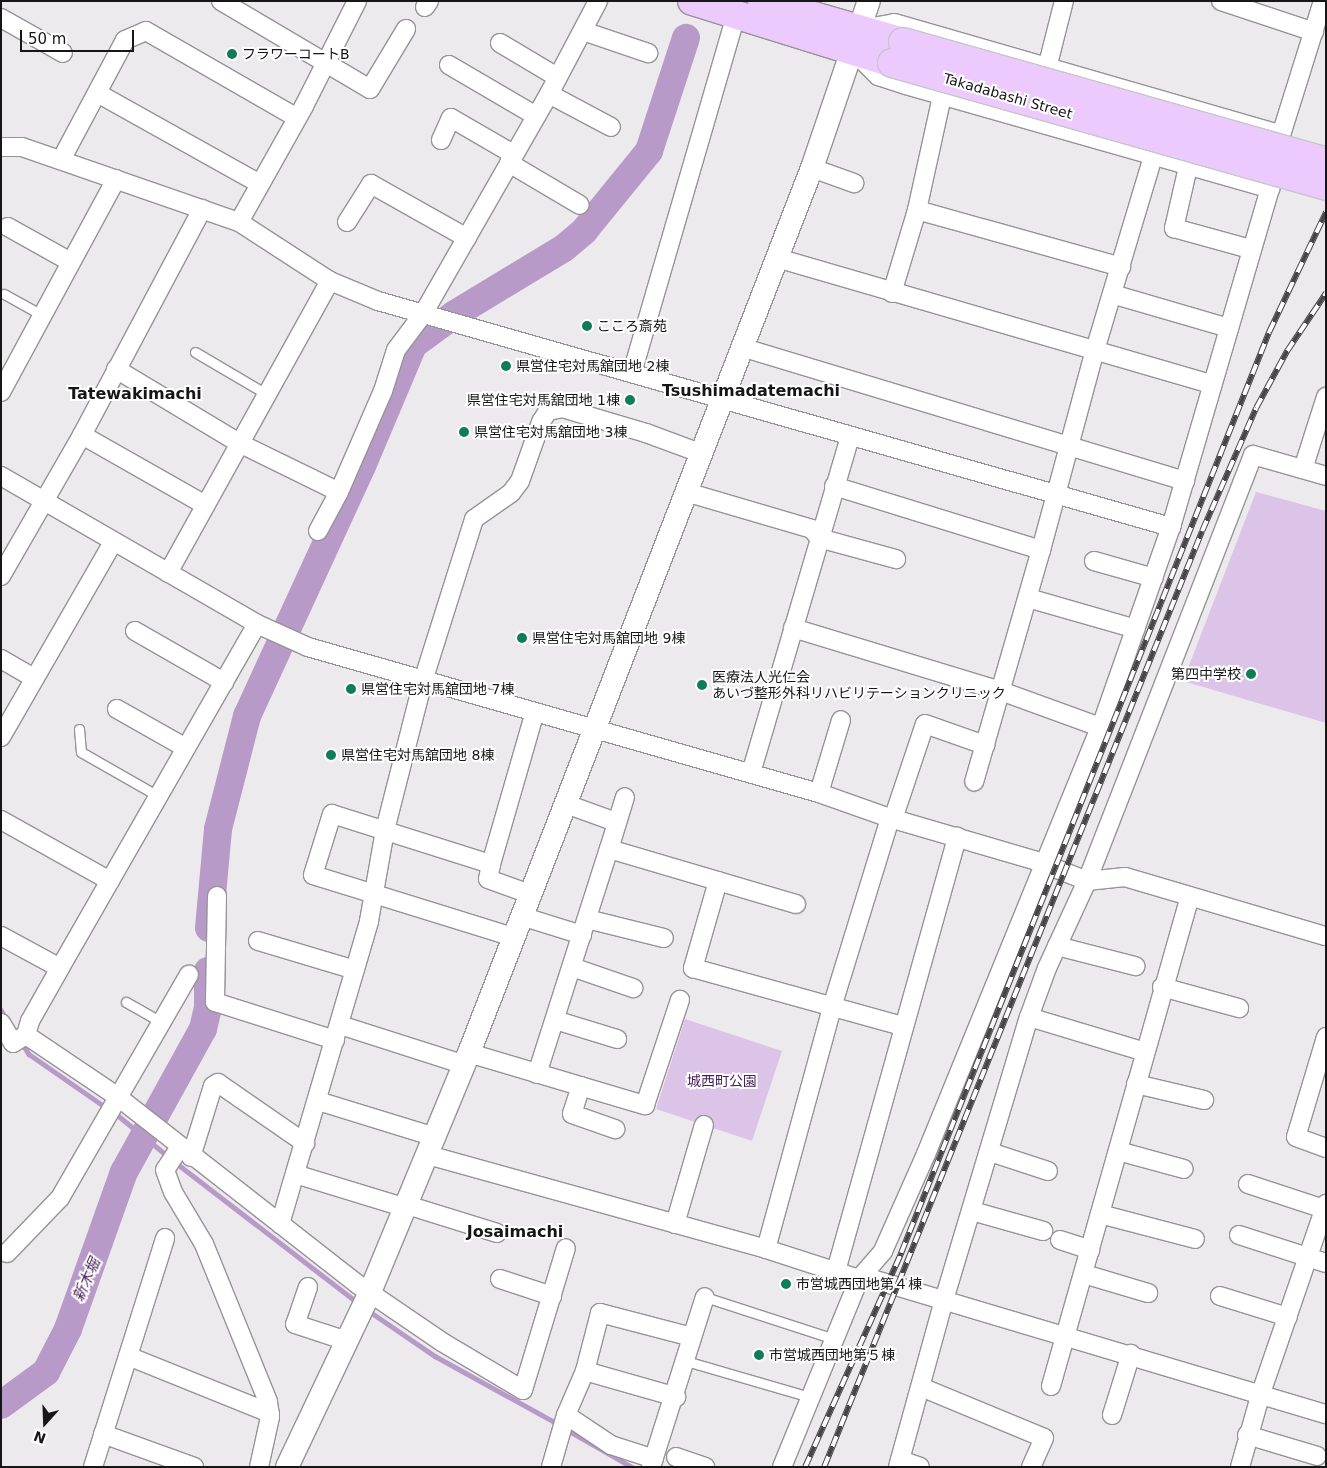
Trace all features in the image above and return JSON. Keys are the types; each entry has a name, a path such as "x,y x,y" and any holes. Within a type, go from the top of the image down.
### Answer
{"highway":[{"name":"Takadabashi Street","path":"692,1 736,14 856,40 898,52 1326,186"},
{"name":"Takadabashi Street","path":"762,1 856,40"},
{"name":"Takadabashi Street","path":"898,52 1326,162"}],"street":[{"path":"221,1 370,88 406,29"},
{"path":"239,222 297,118 324,61 357,1"},
{"path":"318,531 339,492 383,391 396,350 423,314 467,238 549,94 598,1"},
{"path":"287,1467 365,1302 467,1059 700,453 723,399 741,347 812,168 869,1"},
{"path":"1047,68 1064,1"},
{"path":"1221,1 1314,32"},
{"path":"782,1467 859,1279 871,1268 890,1235 1045,865 1100,727 1171,527 1250,249 1270,189 1281,135 1323,1"},
{"path":"632,373 736,14"},
{"path":"1,18 62,53"},
{"path":"856,40 894,23 1281,135"},
{"path":"61,160 126,40 146,31 297,118"},
{"path":"583,31 648,53"},
{"path":"856,40 878,76 1153,157 1270,189"},
{"path":"500,43 557,77"},
{"path":"449,65 536,116"},
{"path":"98,94 260,184"},
{"path":"549,94 611,127"},
{"path":"892,293 917,210 942,96"},
{"path":"441,140 451,118 580,205"},
{"path":"1,147 22,146 239,222 330,281 378,301 1171,527"},
{"path":"974,782 1042,550 1095,350 1153,157"},
{"path":"1188,167 1174,228 1250,249"},
{"path":"812,168 854,183"},
{"path":"1,392 116,179"},
{"path":"348,222 371,184 467,238"},
{"path":"1,576 82,436 202,209"},
{"path":"917,210 1121,268"},
{"path":"8,227 71,262"},
{"path":"777,258 892,293 1212,384"},
{"path":"168,573 204,505 241,444 330,281"},
{"path":"1112,294 1229,328"},
{"path":"741,347 1185,481"},
{"path":"116,369 241,444 339,492"},
{"path":"1304,470 1326,397"},
{"path":"280,1224 338,1032 369,921 372,893 385,830 423,681 474,519 511,493 520,481 548,411 562,408 646,433 700,453"},
{"path":"82,436 204,505"},
{"path":"752,773 850,436"},
{"path":"920,1467 899,1463 944,1300 1029,1017 1057,946 1088,881 1253,455 1326,476"},
{"path":"1,476 257,624 308,647 423,681 594,727 819,793 892,818 1045,865 1088,881 1125,877 1326,936"},
{"path":"834,486 1042,550"},
{"path":"686,492 812,529 819,538 896,559"},
{"path":"1,737 113,542"},
{"path":"1094,561 1154,578"},
{"path":"1028,598 1136,629"},
{"path":"1,1023 13,1043 26,1035 30,1021 257,624"},
{"path":"793,628 1001,691 1100,727"},
{"path":"135,631 224,682"},
{"path":"1,659 34,678"},
{"path":"117,709 186,748"},
{"path":"530,894 488,879 535,712"},
{"path":"819,793 841,720"},
{"path":"766,1249 832,1007 892,818 925,724 985,745"},
{"path":"537,1074 624,797"},
{"path":"566,804 616,822"},
{"path":"491,864 332,814 312,875 513,937"},
{"path":"1,820 110,881"},
{"path":"836,1271 902,1026 957,837"},
{"path":"609,849 796,904"},
{"path":"718,881 693,968 902,1026"},
{"path":"217,896 215,1002 338,1032 537,1074 645,1105 680,1000"},
{"path":"1051,1386 1084,1274 1162,987 1190,896"},
{"path":"521,916 664,938"},
{"path":"1,936 60,968"},
{"path":"258,942 355,970"},
{"path":"1057,946 1135,966"},
{"path":"572,967 633,988"},
{"path":"6,1253 60,1198 163,1023 189,975"},
{"path":"1162,987 1239,1008"},
{"path":"1029,1017 1145,1052"},
{"path":"555,1020 617,1039"},
{"path":"26,1035 118,1097 149,1123 179,1156 280,1224 365,1302 442,1342 524,1390 566,1248"},
{"path":"1326,1037 1296,1137 1326,1148"},
{"path":"258,1467 270,1413 260,1377 207,1252 173,1192 165,1170 179,1156 213,1086 218,1083 305,1143"},
{"path":"1136,1084 1204,1100"},
{"path":"581,1086 572,1114 615,1128"},
{"path":"318,1100 432,1146 675,1224 766,1249 859,1279 872,1279 1325,1410"},
{"path":"675,1224 704,1125"},
{"path":"1118,1151 1184,1169"},
{"path":"990,1152 1048,1171"},
{"path":"295,1174 497,1233"},
{"path":"1240,1467 1247,1435 1288,1316 1318,1261 1325,1206 1248,1184"},
{"path":"972,1211 1042,1231"},
{"path":"1100,1214 1195,1239"},
{"path":"1239,1236 1318,1261"},
{"path":"93,1467 166,1238"},
{"path":"1060,1240 1090,1250"},
{"path":"1084,1274 1148,1293"},
{"path":"500,1279 552,1296"},
{"path":"308,1287 295,1324 347,1341"},
{"path":"1220,1296 1288,1316"},
{"path":"564,1424 653,1463 676,1396 705,1297"},
{"path":"551,1467 564,1424 584,1371 600,1313 692,1337"},
{"path":"1112,1416 1131,1354"},
{"path":"128,1356 270,1413"},
{"path":"584,1371 676,1396"},
{"path":"921,1387 1044,1438 1031,1467"},
{"path":"103,1434 194,1467"},
{"path":"1247,1435 1317,1456"},
{"path":"676,1457 705,1467"}],"lane":[{"path":"4,294 42,315"},
{"path":"195,352 268,395"},
{"path":"79,729 81,752 158,796"},
{"path":"126,1002 163,1023"},
{"path":"705,1297 834,1339"},
{"path":"686,1360 810,1397"}],"green space":[{"path":"1256,492 1326,511 1326,723 1183,681"},
{"name":"城西町公園","path":"685,1019 782,1051 752,1141 656,1109"}],"waterway":[{"path":"209,928 218,829 247,716 362,466 413,345 455,314 564,248 584,231 649,151 686,38"},
{"name":"新木堀","path":"1,1405 46,1372 68,1329 124,1172 203,1029 208,1007 208,971"},
{"path":"1,1010 7,1020"},
{"path":"22,1043 29,1054 108,1109"},
{"path":"115,1113 169,1157"},
{"path":"175,1162 357,1302"},
{"path":"369,1311 435,1356 560,1425"},
{"path":"566,1429 632,1467"}],"railway":[{"path":"805,1467 901,1253 1269,332 1326,212"},
{"path":"824,1467 1202,531 1256,408 1287,351 1326,293"}],"place":[{"name":"フラワーコートB","path":"232,54"},
{"name":"こころ斎苑","path":"587,326"},
{"name":"県営住宅対馬舘団地 2棟","path":"506,366"},
{"name":"県営住宅対馬舘団地 1棟","path":"630,400"},
{"name":"県営住宅対馬舘団地 3棟","path":"464,432"},
{"name":"県営住宅対馬舘団地 9棟","path":"522,638"},
{"name":"第四中学校","path":"1251,674"},
{"name":"医療法人光仁会 あいづ整形外科リハビリテーションクリニック","path":"702,685"},
{"name":"県営住宅対馬舘団地 7棟","path":"351,689"},
{"name":"県営住宅対馬舘団地 8棟","path":"331,755"},
{"name":"市営城西団地第４棟","path":"786,1284"},
{"name":"市営城西団地第５棟","path":"759,1355"}],"district":[{"name":"Tsushimadatemachi","path":"751,391"},
{"name":"Tatewakimachi","path":"135,394"},
{"name":"Josaimachi","path":"515,1232"}]}
